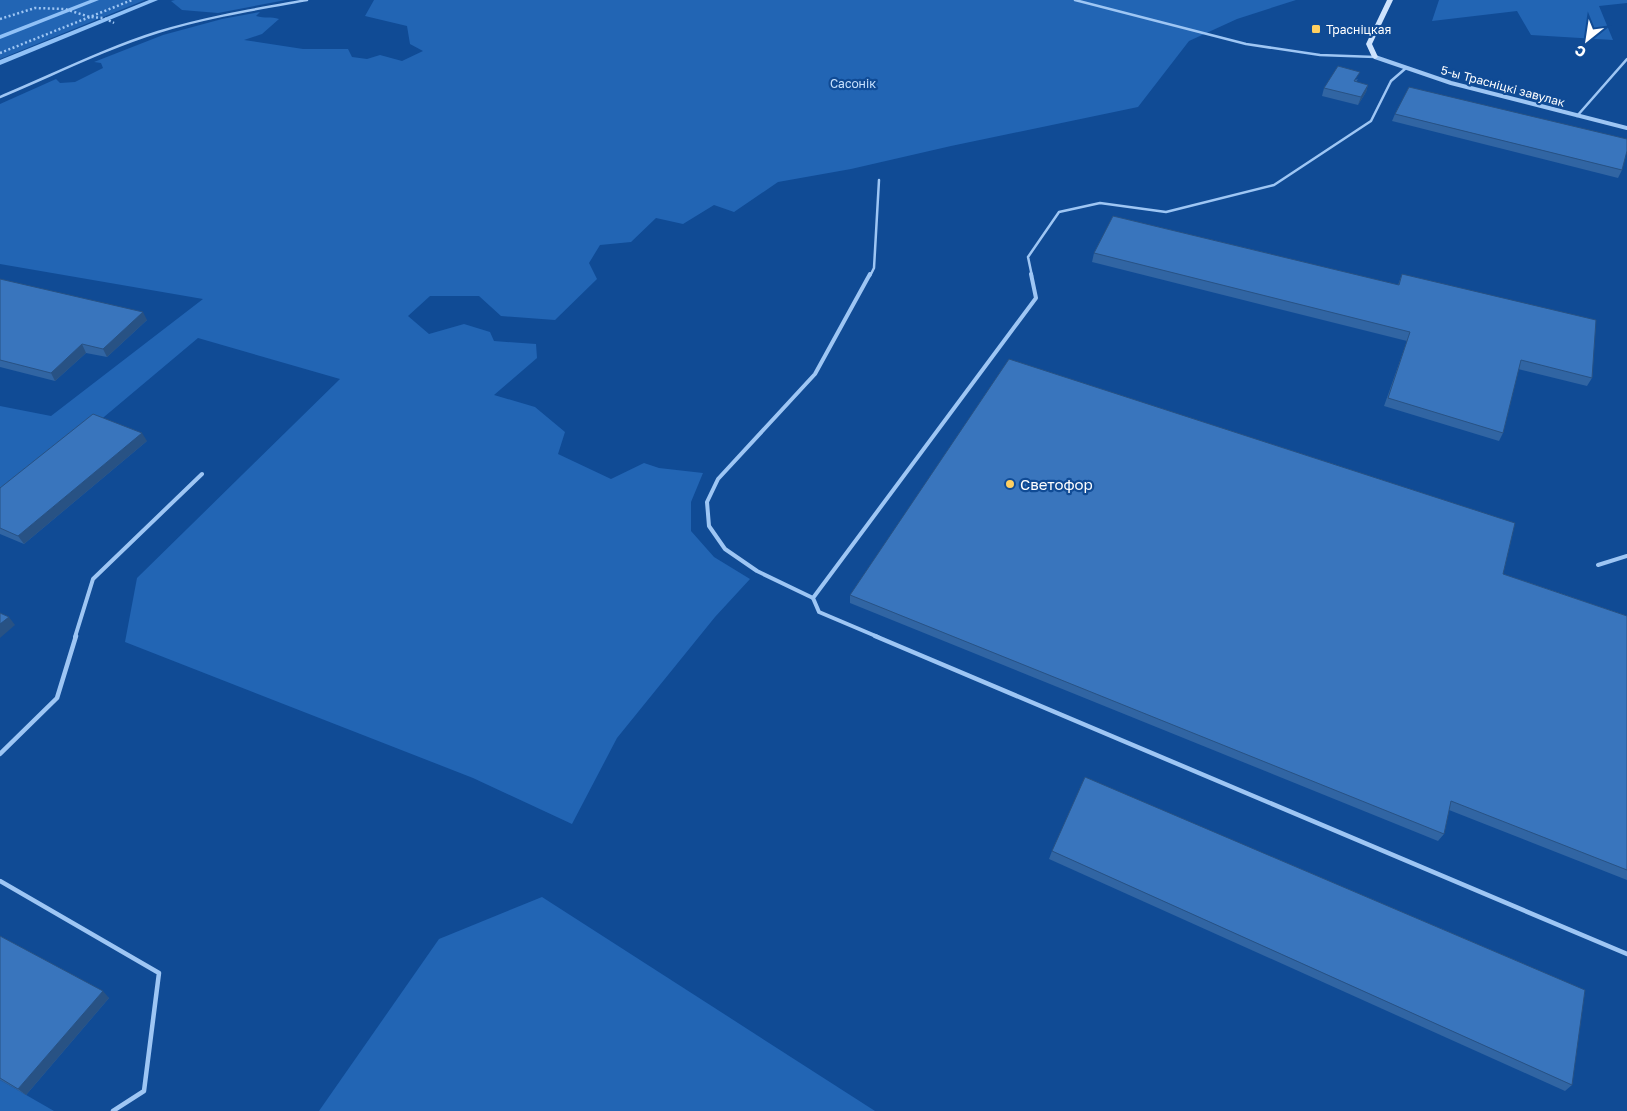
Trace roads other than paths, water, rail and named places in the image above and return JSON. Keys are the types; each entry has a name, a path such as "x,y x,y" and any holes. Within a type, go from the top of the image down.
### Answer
{"street":[{"path":"1375,57 1370,44 1390,0"},
{"name":"5-ы Трасніцкі завулак","path":"1375,57 1451,83 1627,128"}],"lane":[{"path":"0,97 95,54 159,32 220,16 307,0"},
{"path":"1075,0 1246,44 1320,55 1375,57"},
{"path":"1577,116 1627,59"},
{"path":"813,598 1036,298 1028,257 1059,212 1100,203 1166,212 1274,185 1371,121 1391,81 1406,68"},
{"path":"879,180 874,268 815,374 718,479 707,502 709,526 725,549 757,571 813,598 819,612 1627,954"},
{"path":"0,754 57,698 93,579 202,474"},
{"path":"1598,565 1627,556"},
{"path":"0,881 159,972 144,1091 112,1111"}],"waterway":[{"path":"0,37 96,0"},
{"path":"0,63 155,0"}],"place":[{"name":"Трасніцкая","path":"1316,29"},
{"name":"Светофор","path":"1010,484"}],"park label":[{"name":"Сасонік","path":"853,83"}]}
